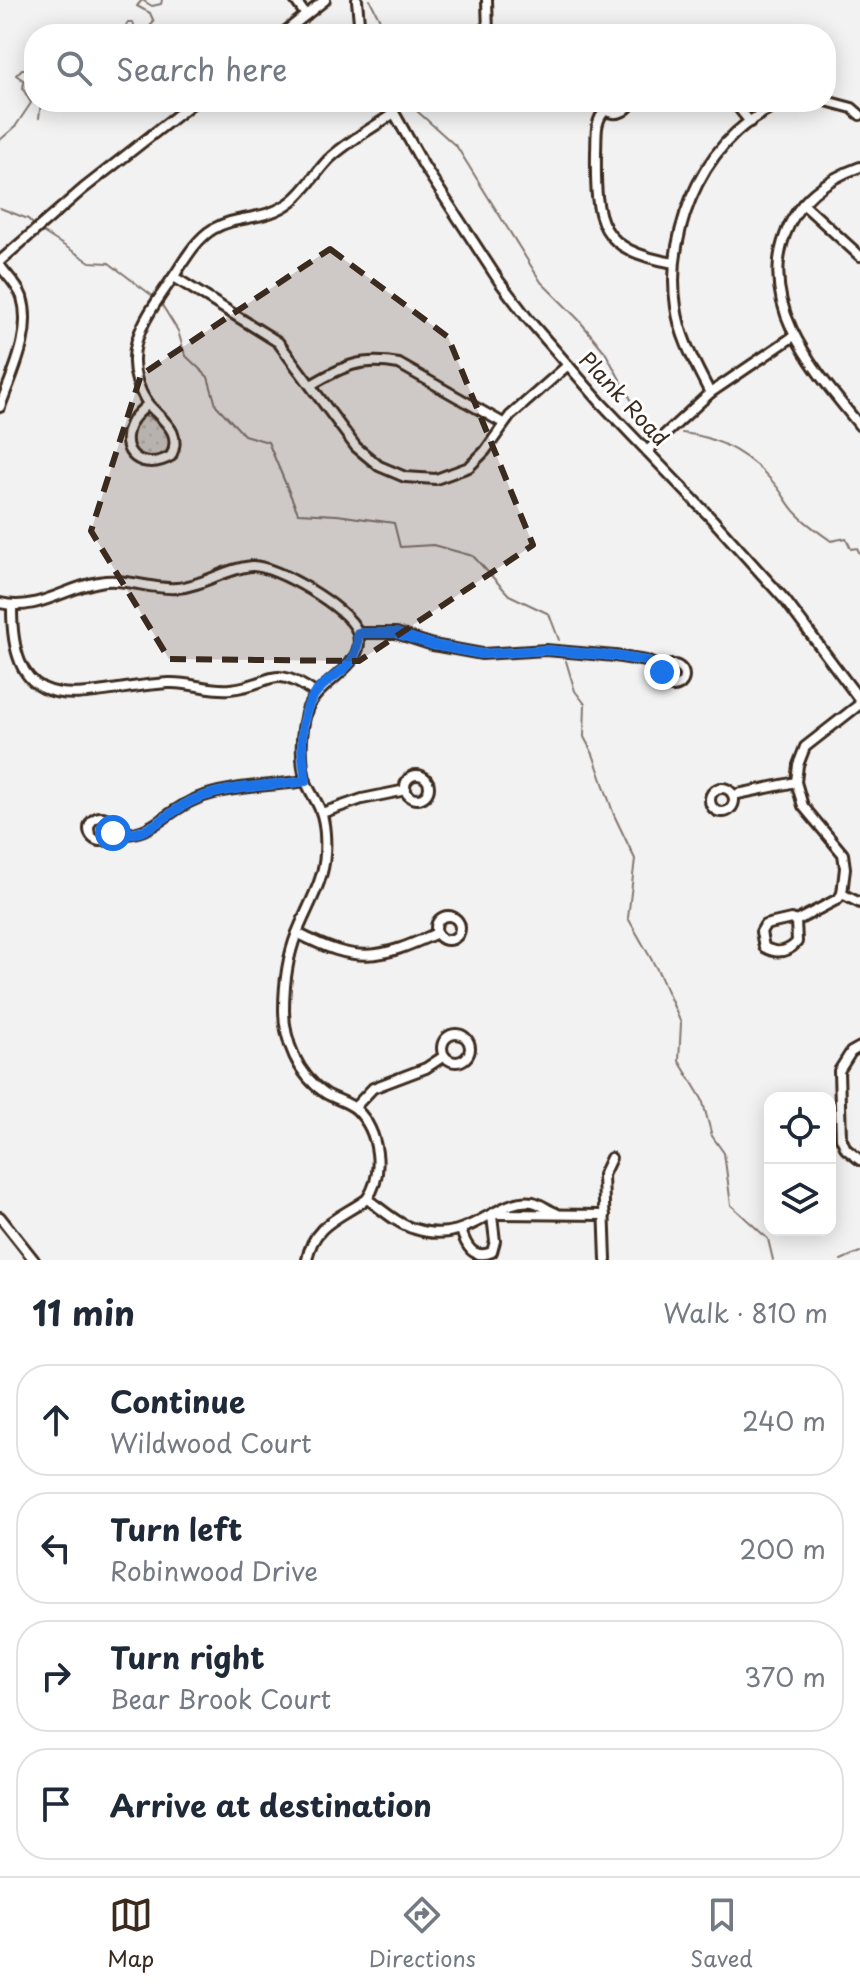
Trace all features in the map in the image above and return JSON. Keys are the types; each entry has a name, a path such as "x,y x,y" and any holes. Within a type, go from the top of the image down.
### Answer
{"street":[{"path":"295,0 306,15"},
{"path":"295,24 325,0"},
{"path":"357,0 359,24"},
{"path":"487,0 488,24"},
{"path":"836,103 860,115"},
{"path":"0,407 23,342 25,319 21,294 0,264 83,189 181,112"},
{"path":"604,112 597,123 595,197 604,227 619,244 634,253 674,263"},
{"path":"742,112 750,122"},
{"path":"710,393 678,319 674,263 687,209 700,179 721,150 750,122 767,112"},
{"path":"148,404 130,424 127,439 129,449 138,460 154,463 171,456 176,439 171,428 148,404 141,389 135,365 138,334 144,320 194,247 213,229 230,222 267,216 291,202 332,156 394,113"},
{"name":"Plank Road","path":"394,113 424,166 499,281 568,365 785,600 860,702"},
{"path":"860,167 820,188 803,204 788,227 779,251 777,270 781,306 794,336 860,426"},
{"path":"803,204 860,256"},
{"path":"174,277 278,342 356,447 379,466 405,477 436,479 461,472 477,460 503,423 568,365"},
{"path":"647,451 710,393 794,336"},
{"path":"311,385 355,363 383,361 399,364 503,423"},
{"path":"0,603 12,606 35,604 100,582 123,581 175,588 190,586 237,569 262,567 327,601 347,616 358,633 358,647 353,661 315,693 303,730 306,781 322,813 325,853 322,873 297,933 284,983 284,1017 292,1052 311,1082 343,1103 355,1107 371,1131 377,1149 376,1174 367,1199 323,1227 310,1245 307,1260"},
{"path":"12,606 13,637 23,668 32,682 58,693 107,692 170,683 223,690 279,676 288,677 315,693"},
{"path":"358,633 396,633 433,645 482,654 546,650 615,656 646,661 664,669"},
{"path":"796,921 797,942 792,947 772,952 764,947 761,932 765,925 791,919 796,921 838,899 842,894 845,868 843,854 803,806 796,782 799,758 805,747 860,702"},
{"path":"113,833 126,836 140,833 189,802 212,794 306,781"},
{"path":"733,795 796,782"},
{"path":"322,813 362,799 406,790"},
{"path":"842,894 860,903"},
{"path":"297,933 341,951 378,956 437,933"},
{"path":"860,1047 851,1052 839,1071 841,1138 846,1149 860,1160"},
{"path":"355,1107 373,1088 426,1068 444,1056"},
{"path":"606,1260 603,1175 611,1158"},
{"path":"367,1199 414,1229 438,1233 461,1230 494,1215 605,1215"},
{"path":"461,1230 470,1252 477,1256 486,1255 492,1252 495,1241 494,1215"},
{"path":"0,1217 34,1260"}],"highlighted area":[{"path":"330,249 448,337 533,545 359,661 169,659 91,531 141,375"}],"shaded area":[{"path":"148,416 168,431 171,445 165,453 154,458 140,457 131,439 132,427"}],"waterway":[{"path":"152,24 150,13 137,6 142,0 152,6 161,4 162,0"},
{"path":"370,0 382,24"},
{"path":"127,24 134,24"},
{"path":"23,80 16,75 24,69"},
{"path":"24,80 24,91"},
{"path":"0,140 15,127 25,112"},
{"path":"39,118 40,112"},
{"path":"418,112 457,147 541,282 605,352 640,416 655,433 661,432"},
{"path":"0,208 33,224"},
{"path":"41,231 90,262 109,263 154,297"},
{"path":"162,305 178,331 185,355 208,377 216,405 244,435 268,442 298,513 394,523 400,547 433,545 473,556 509,595 549,614 559,640"},
{"path":"682,433 710,439 747,458 769,477 804,521 831,541 846,538 851,549 857,548 860,554"},
{"path":"566,661 575,691 585,704 584,737 614,815 635,859 628,918 658,971 681,1023 679,1061 702,1099 712,1136 724,1153 731,1205 768,1239 773,1260"},
{"path":"841,1260 860,1252"}],"route":[{"path":"113,833 126,836 140,833 196,798 306,781 303,730 307,711 315,693 353,661 358,647 358,633 396,633 433,645 482,654 546,650 615,656 659,665 664,669 662,672"}]}
